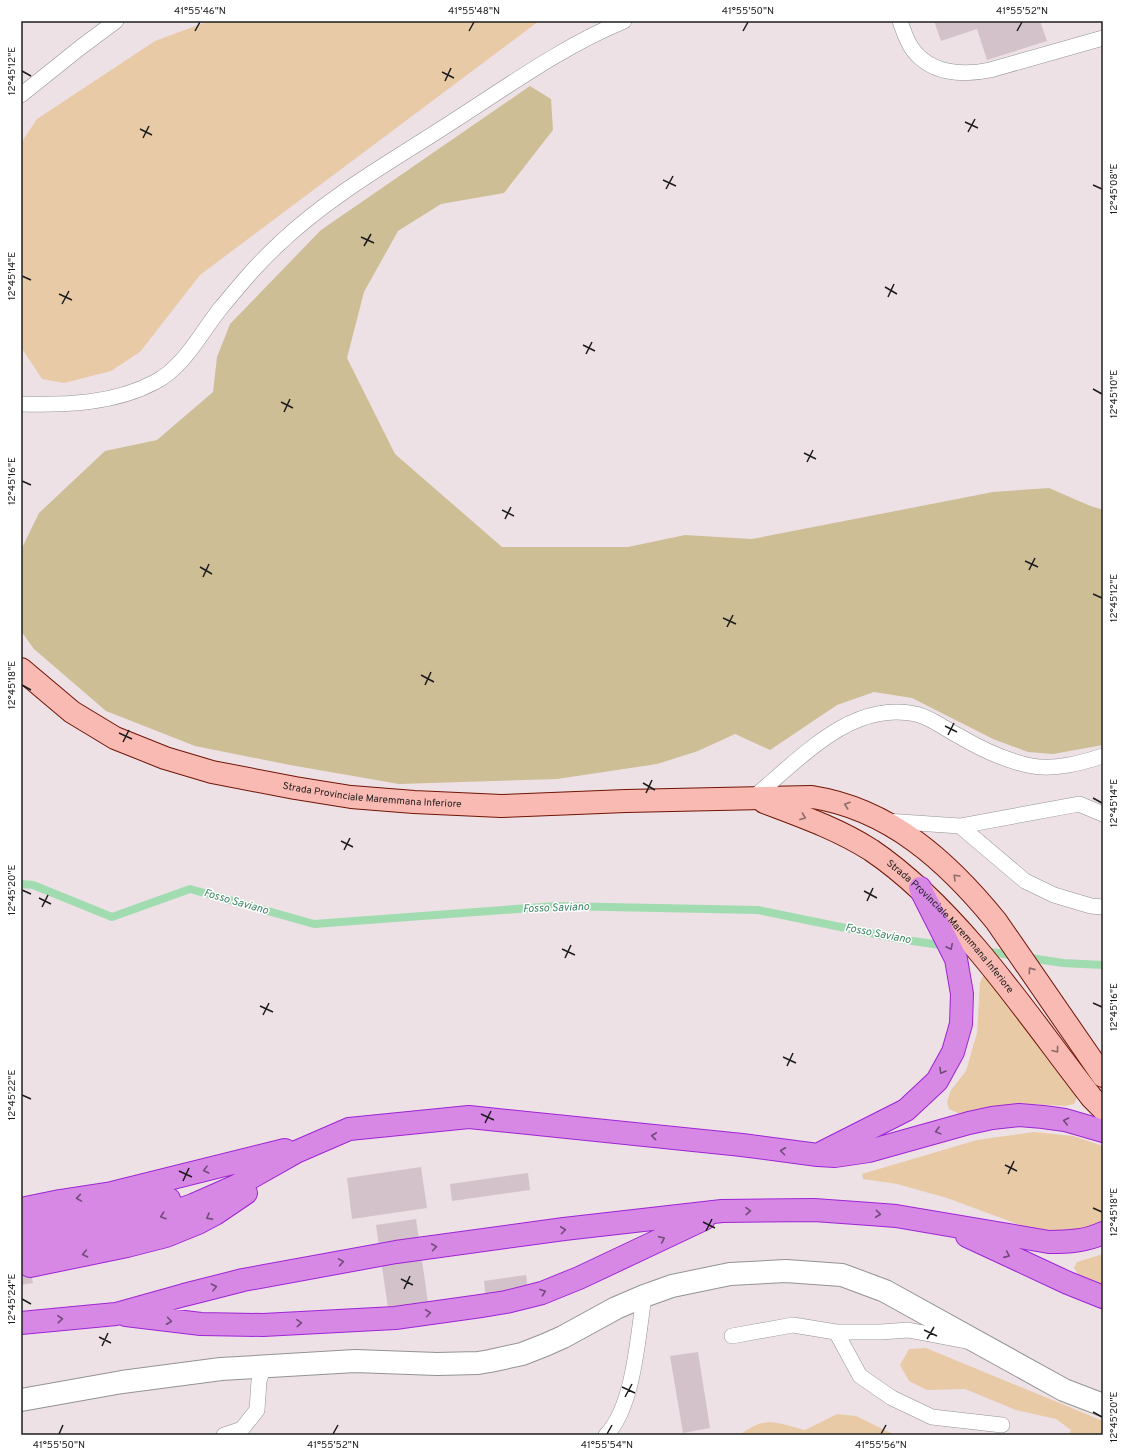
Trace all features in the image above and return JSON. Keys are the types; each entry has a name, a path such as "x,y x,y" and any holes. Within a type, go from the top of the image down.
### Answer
{"highway":[{"path":"818,1155 906,1110 937,1081 953,1052 961,1024 962,994 956,959 920,888"},
{"path":"25,1238 98,1216 152,1204 194,1191 296,1152 349,1129 469,1117 734,1144 835,1156 869,1151 969,1123 992,1118 1013,1116 1043,1116 1065,1120 1103,1131"},
{"path":"25,1238 60,1201 112,1193 325,1140"},
{"path":"25,1238 127,1246 166,1236 182,1230 214,1214 233,1202 296,1152"},
{"path":"116,1314 202,1324 263,1324 395,1318 506,1302 542,1293 579,1278 722,1211"},
{"path":"21,1323 116,1314 184,1294 244,1280 396,1252 564,1229 722,1211 834,1211 896,1216 1049,1242 1073,1242 1084,1240 1103,1233"},
{"path":"947,1225 1068,1283 1103,1297"}],"main road":[{"name":"Strada Provinciale Maremmana Inferiore","path":"21,669 72,712 100,731 121,741 164,758 212,772 295,788 359,797 414,802 501,806 626,801 798,797 825,799 861,810 883,820 926,849 952,872 983,905 1053,1002 1103,1076"},
{"name":"Strada Provinciale Maremmana Inferiore","path":"753,798 837,831 870,850 920,888 957,926 997,973 1092,1098 1103,1109"}],"street":[{"path":"21,1400 122,1382 221,1369 355,1361 437,1364 478,1363 490,1361 522,1354 545,1345 563,1337 616,1308 672,1286 730,1274 786,1272 842,1275 885,1291 1064,1390 1103,1404"}],"lane":[{"path":"21,95 116,21"},
{"path":"21,404 63,404 98,400 142,388 166,376 185,357 216,313 249,275 280,242 318,211 362,180 536,68 584,40 624,21"},
{"path":"900,21 911,47 919,56 932,66 946,71 959,73 975,73 990,70 1103,38"},
{"path":"753,798 801,758 837,731 859,720 881,713 906,712 922,716 986,751 1006,759 1031,766 1059,766 1103,756"},
{"path":"883,820 960,826 1079,804 1103,814"},
{"path":"960,826 1025,882 1054,895 1091,906 1103,907"},
{"path":"606,1435 619,1415 627,1398 632,1377 644,1296"},
{"path":"732,1336 793,1325 836,1332 881,1332 908,1330 981,1344"},
{"path":"836,1332 860,1376 892,1398 932,1417 1002,1425"},
{"path":"224,1435 242,1429 257,1410 259,1381 264,1366"}],"shaded area":[{"path":"209,21 539,21 200,275 140,352 111,371 64,383 42,379 21,347 21,143 37,119 155,41"},
{"path":"530,86 551,99 553,130 504,193 441,204 398,231 364,292 347,358 395,454 502,547 628,547 685,535 752,539 993,492 1049,488 1103,510 1103,745 1053,754 1028,752 993,739 912,698 874,692 837,705 770,750 735,734 698,751 657,764 557,779 399,784 290,765 195,746 106,711 34,649 21,631 21,550 39,513 105,451 157,440 213,392 217,357 230,324 321,230"},
{"path":"983,976 990,977 1074,1087 1077,1097 1074,1104 1065,1106 1031,1104 988,1107 960,1114 949,1109 947,1102 951,1090 966,1071 977,1033 980,983"},
{"path":"1034,1132 1073,1136 1103,1146 1103,1222 1096,1227 1047,1235 947,1198 897,1184 863,1179 862,1174 977,1140"},
{"path":"1103,1254 1103,1284 1079,1275 1074,1268 1077,1262"},
{"path":"926,1348 1103,1421 1103,1435 1068,1435 1071,1430 1056,1419 1016,1410 965,1389 927,1390 909,1381 900,1365 909,1349"},
{"path":"837,1414 856,1416 895,1435 740,1435 757,1425 771,1422 805,1430"}],"building":[{"path":"934,21 1040,21 1047,41 987,60 977,29 941,41"},
{"path":"421,1167 427,1208 352,1219 347,1178"},
{"path":"528,1173 530,1190 452,1201 450,1184"},
{"path":"416,1219 428,1302 388,1308 376,1225"},
{"path":"21,1220 33,1283 21,1285"},
{"path":"526,1275 530,1307 487,1313 484,1281"},
{"path":"698,1352 710,1428 683,1433 670,1356"}],"waterway":[{"name":"Fosso Saviano","path":"21,884 33,885 112,917 190,889 314,924 557,906 758,910 899,939 947,946"},
{"name":"Fosso Saviano","path":"984,951 1063,963 1103,965"}]}
